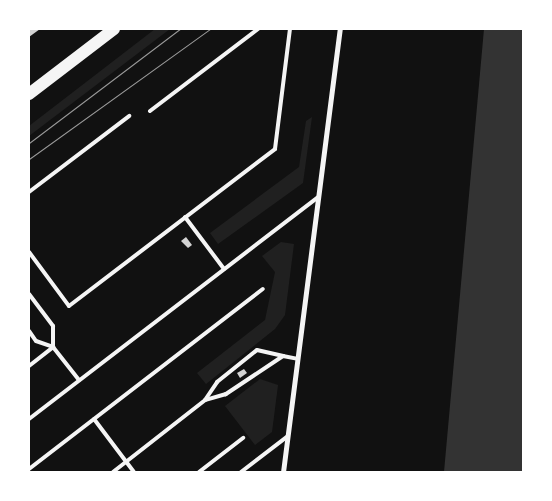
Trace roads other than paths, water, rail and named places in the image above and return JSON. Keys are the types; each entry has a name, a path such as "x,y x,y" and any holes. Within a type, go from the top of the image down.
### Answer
{"main road":[{"path":"29,94 114,29"}],"street":[{"path":"283,472 340,29"}],"lane":[{"path":"150,111 258,29"},
{"path":"29,252 69,306 275,149 290,29"},
{"path":"29,192 129,116"},
{"path":"29,419 320,196"},
{"path":"185,217 224,269"},
{"path":"29,469 263,289"},
{"path":"29,294 53,326 53,347"},
{"path":"29,331 36,341 53,347 79,380"},
{"path":"29,366 53,347"},
{"path":"113,472 205,400 216,382 257,350 298,358"},
{"path":"205,400 226,394 283,356"},
{"path":"94,420 134,472"},
{"path":"241,472 288,436"},
{"path":"199,472 243,438"}],"tram line":[{"path":"29,143 180,29"},
{"path":"29,159 210,29"}]}
